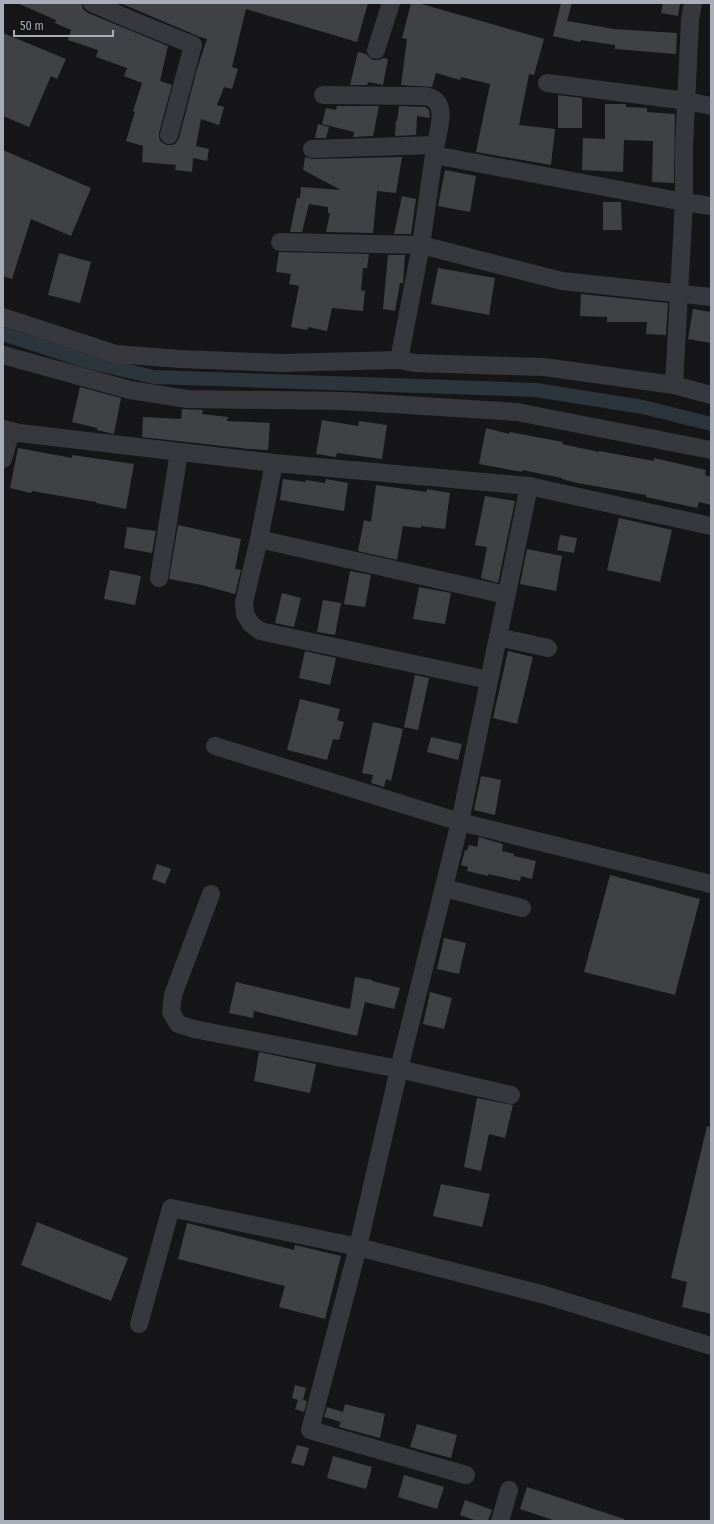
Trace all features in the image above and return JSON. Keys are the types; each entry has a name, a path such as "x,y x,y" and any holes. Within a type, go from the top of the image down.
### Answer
{"street":[{"path":"92,3 193,45 169,135"},
{"path":"376,50 391,3"},
{"path":"674,386 680,294 684,202 684,148 690,20 694,3"},
{"path":"547,83 687,101 711,106"},
{"path":"323,95 430,97 438,103 441,113 434,150 421,245 398,360"},
{"path":"312,149 434,150 684,202 711,206"},
{"path":"280,242 421,245 562,281 711,297"},
{"path":"3,317 116,354 180,359 280,363 398,360 415,363 544,367 674,386 711,395"},
{"path":"3,355 130,390 187,399 344,400 517,412 711,450"},
{"path":"3,459 7,430 26,434 179,453 529,486 711,526"},
{"path":"159,578 179,453"},
{"path":"274,463 259,539 244,602 245,614 251,624 260,632 489,680"},
{"path":"466,1475 310,1430 358,1248 399,1069 460,822 529,486"},
{"path":"259,539 506,595"},
{"path":"498,637 548,648"},
{"path":"215,746 460,822 711,884"},
{"path":"444,888 522,908"},
{"path":"211,894 173,995 171,1012 178,1024 194,1029 399,1069 511,1095"},
{"path":"139,1324 171,1208 358,1248 545,1294 711,1346"},
{"path":"500,1521 509,1490"}],"building":[{"path":"17,3 79,3 82,4 83,9 88,13 168,46 160,81 172,85 159,138 161,142 167,145 172,145 176,143 179,138 197,69 207,39 120,3 368,3 357,42 246,9 232,67 238,69 232,89 224,87 217,105 224,107 219,125 201,119 196,146 209,149 207,161 193,158 192,172 175,170 176,165 142,162 143,146 126,141 135,112 133,111 142,83 124,76 127,68 96,57 98,50 68,40 71,30 55,23 56,20"},
{"path":"411,3 418,3 544,39 534,75 529,74 519,125 555,129 551,165 476,152 490,84 461,77 460,80 436,73 432,87 401,85 407,39 402,38"},
{"path":"561,3 572,3 567,21 614,29 677,33 676,54 615,49 615,45 581,40 580,42 553,36"},
{"path":"663,3 680,3 678,16 661,13"},
{"path":"3,33 66,59 57,79 51,76 29,127 3,116"},
{"path":"358,52 366,54 373,60 383,58 388,59 383,85 368,82 367,85 350,85"},
{"path":"558,95 582,98 582,128 558,128"},
{"path":"605,104 626,104 626,107 647,108 647,112 675,114 674,183 652,182 653,141 624,140 623,172 582,170 583,138 605,139"},
{"path":"337,106 379,106 373,136 353,137 354,132 322,124 326,108 336,110"},
{"path":"399,106 425,107 429,110 430,118 417,116 416,135 395,136"},
{"path":"318,124 329,127 326,138 315,138"},
{"path":"3,150 91,188 71,236 31,219 12,279 3,276"},
{"path":"305,157 312,159 402,157 396,193 377,191 373,233 326,232 330,213 328,213 328,207 309,204 302,232 290,232 297,198 300,198 301,187 341,190 303,170"},
{"path":"445,170 476,176 470,212 438,206"},
{"path":"402,196 416,199 411,234 394,234"},
{"path":"603,202 621,202 622,230 603,230"},
{"path":"279,252 369,254 367,268 363,268 361,290 365,291 363,311 332,308 327,331 308,327 307,330 291,327 299,286 289,284 291,274 276,272"},
{"path":"59,253 91,262 80,303 48,295"},
{"path":"388,255 405,255 403,283 400,283 395,311 383,309"},
{"path":"438,268 495,278 489,315 431,304"},
{"path":"581,294 668,303 666,335 646,334 647,322 607,322 607,317 580,316"},
{"path":"693,309 711,312 711,343 688,339"},
{"path":"80,387 121,398 114,434 72,422"},
{"path":"182,409 203,410 202,414 228,417 227,421 270,423 268,450 142,437 143,417 181,419"},
{"path":"322,420 358,426 359,421 387,425 382,459 337,453 336,457 316,454"},
{"path":"486,428 509,434 510,432 563,442 562,444 599,452 654,461 654,458 706,470 705,475 711,477 711,505 699,502 697,508 646,497 646,495 577,483 562,478 522,470 522,472 479,464"},
{"path":"18,448 72,458 72,455 134,464 126,509 96,502 32,491 31,493 10,488"},
{"path":"283,479 325,483 326,479 348,483 344,511 280,500"},
{"path":"376,485 427,492 427,489 450,493 445,529 421,526 421,528 403,526 397,560 358,551 364,520 371,522"},
{"path":"485,496 515,501 498,583 481,578 487,547 475,545"},
{"path":"619,518 672,530 660,582 607,570"},
{"path":"178,525 241,539 235,569 241,570 235,594 202,585 169,579"},
{"path":"127,527 156,531 152,553 124,548"},
{"path":"560,535 577,538 574,553 557,550"},
{"path":"527,549 562,556 556,591 520,584"},
{"path":"110,570 141,576 135,605 104,599"},
{"path":"350,571 371,575 365,607 344,604"},
{"path":"419,587 451,593 445,624 413,619"},
{"path":"282,593 301,598 294,627 275,623"},
{"path":"323,600 341,603 335,635 317,632"},
{"path":"305,651 336,658 330,685 299,678"},
{"path":"508,651 533,657 517,724 493,718"},
{"path":"415,675 429,678 418,730 404,727"},
{"path":"300,699 340,709 337,720 344,722 339,740 333,739 327,760 287,750"},
{"path":"373,722 403,729 391,781 386,779 384,787 371,783 373,775 362,773"},
{"path":"431,737 462,744 458,760 427,752"},
{"path":"481,776 501,780 495,815 474,810"},
{"path":"479,837 503,844 502,851 514,854 514,856 536,861 532,879 521,876 520,881 467,871 468,867 461,865 465,850 467,851 469,845 477,847"},
{"path":"157,864 171,869 165,884 152,879"},
{"path":"610,875 700,899 675,995 584,972"},
{"path":"444,938 466,943 459,974 437,969"},
{"path":"355,977 373,980 372,981 400,988 394,1009 365,1002 357,1036 254,1011 253,1018 229,1013 236,982 350,1009"},
{"path":"430,992 452,998 444,1029 423,1024"},
{"path":"259,1052 316,1064 310,1093 254,1081"},
{"path":"477,1098 513,1105 505,1138 489,1134 481,1171 464,1167"},
{"path":"707,1126 711,1127 711,1314 682,1307 687,1282 671,1278"},
{"path":"441,1184 490,1194 482,1227 433,1216"},
{"path":"37,1222 128,1258 111,1301 21,1265"},
{"path":"187,1223 294,1250 295,1245 341,1256 325,1319 279,1307 285,1286 178,1259"},
{"path":"295,1385 306,1388 303,1400 307,1401 304,1412 295,1409 298,1400 292,1398"},
{"path":"345,1404 385,1414 380,1438 339,1427 341,1422 324,1417 327,1407 343,1412"},
{"path":"417,1424 457,1435 451,1458 410,1447"},
{"path":"297,1445 309,1448 304,1466 291,1463"},
{"path":"333,1456 372,1467 366,1489 327,1478"},
{"path":"404,1475 444,1487 437,1509 398,1497"},
{"path":"527,1487 624,1519 624,1521 556,1521 520,1509"},
{"path":"465,1500 492,1510 488,1521 477,1521 460,1515"}],"waterway":[{"path":"3,334 89,362 154,377 536,390 643,407 711,424"}]}
